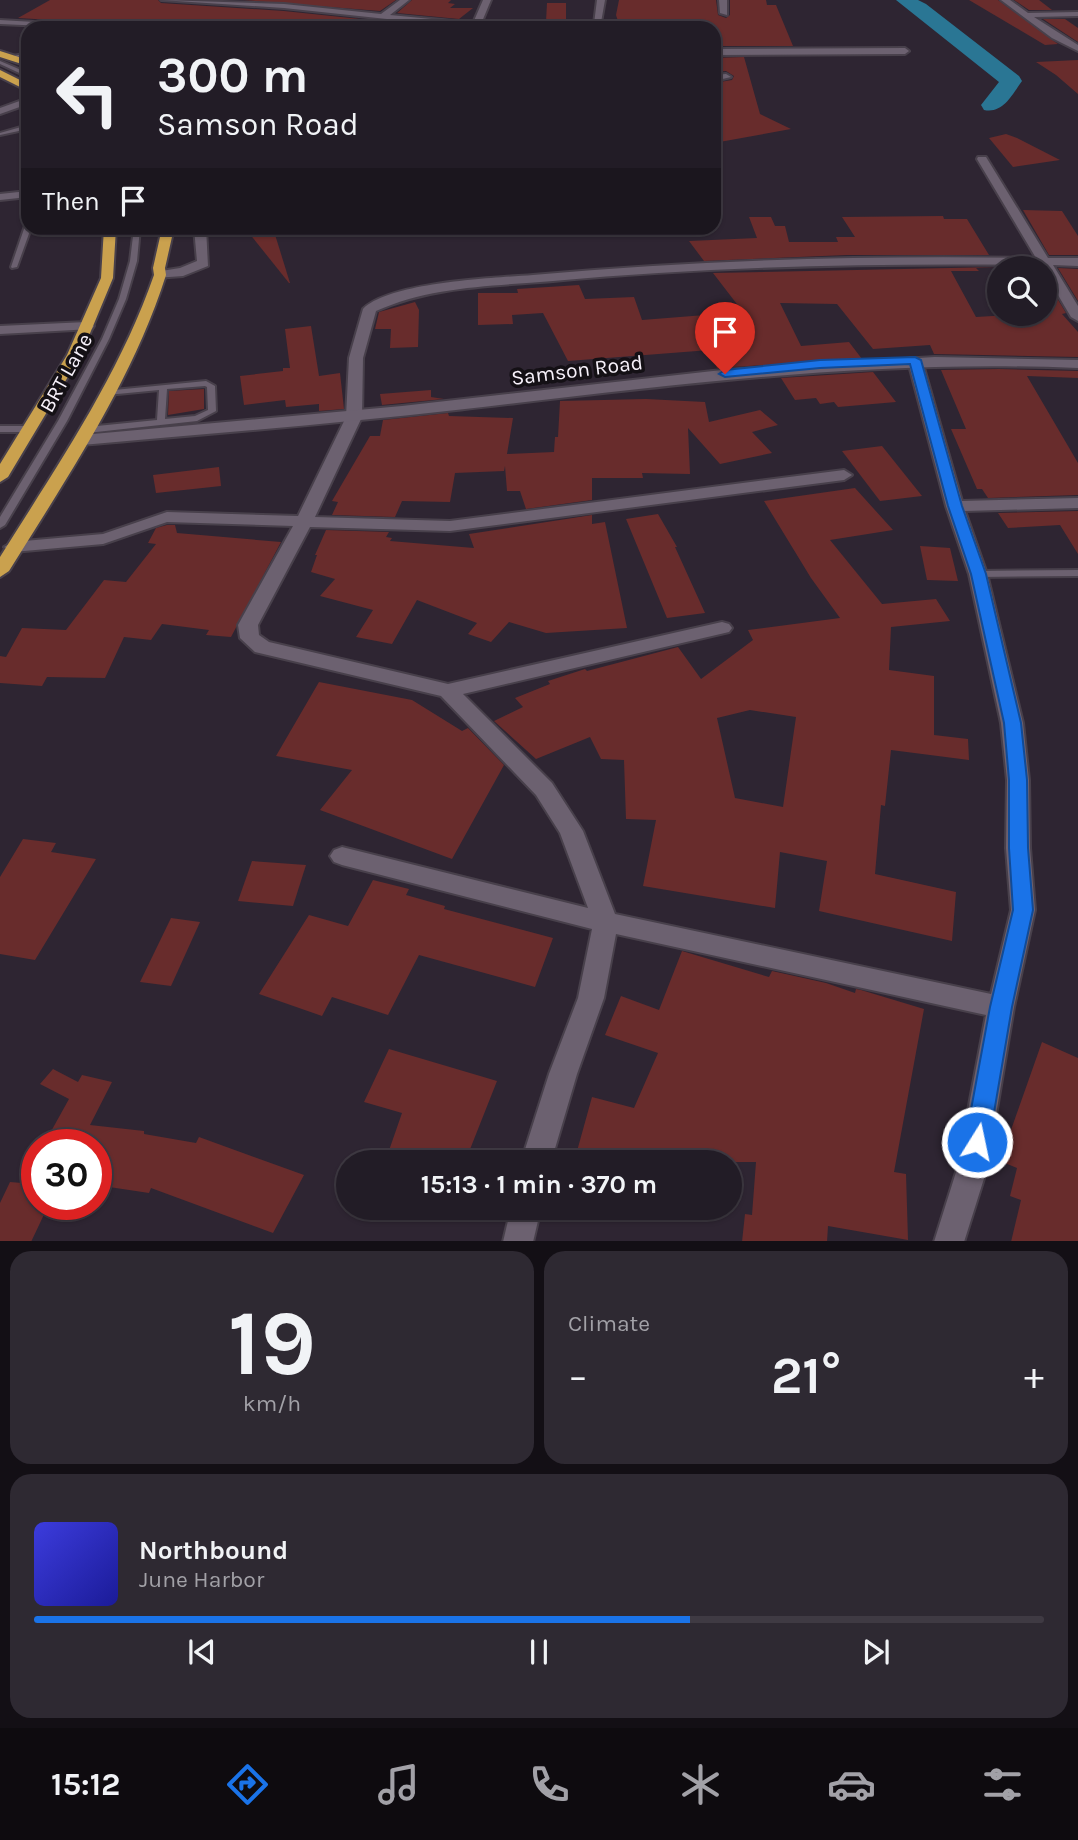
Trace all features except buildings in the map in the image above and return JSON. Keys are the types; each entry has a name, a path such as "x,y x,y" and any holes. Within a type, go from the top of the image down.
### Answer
{"highway":[{"path":"0,54 21,61"},
{"path":"0,73 21,84"},
{"path":"0,477 75,355 107,278 110,235"},
{"path":"0,571 85,435 144,324 160,275 166,235"}],"street":[{"path":"165,0 284,6 420,21"},
{"path":"284,6 295,0"},
{"path":"382,17 405,0"},
{"path":"478,21 487,0"},
{"path":"599,21 601,0"},
{"path":"723,0 724,13"},
{"path":"1005,0 1055,36 1078,48"},
{"path":"1027,15 1078,14"},
{"path":"0,22 21,23"},
{"path":"721,52 905,51"},
{"path":"721,77 726,77"},
{"path":"0,111 21,104"},
{"path":"982,159 1040,256"},
{"path":"0,197 21,195"},
{"path":"160,275 183,272 204,263 201,235"},
{"path":"722,628 448,691 262,647 250,638 248,625 304,520 354,417 356,358 370,309 394,298 612,270 736,263 987,262"},
{"path":"1057,262 1078,262"},
{"path":"1057,283 1078,317"},
{"path":"0,330 87,327"},
{"path":"915,360 955,506 978,574 1012,723 1018,780 1018,848 1023,910 1001,1007 972,1169 949,1241"},
{"name":"Samson Road","path":"85,435 354,417 778,368 915,360 1014,360 1078,364"},
{"path":"13,547 94,541 167,517 236,516 397,528 450,526 844,475"},
{"path":"955,506 1078,503"},
{"path":"448,691 544,789 571,831 606,922 592,998 563,1074 540,1150"},
{"path":"342,856 606,922 1001,1007"},
{"path":"518,1241 523,1220"}],"lane":[{"path":"11,57 21,55"},
{"path":"0,62 21,72"},
{"path":"1,134 21,129"},
{"path":"14,267 25,235"},
{"name":"BRT Lane","path":"0,525 97,355 132,268 137,235"},
{"path":"85,435 197,418 212,411 211,386 206,383 107,393"},
{"path":"161,423 163,388"},
{"path":"0,429 29,429"},
{"path":"978,574 1078,573"}],"waterway":[{"path":"905,0 920,8 1011,81 992,105"}],"route":[{"path":"725,374 820,364 915,360 955,506 978,574 1012,723 1018,780 1018,848 1023,910 1001,1007 977,1142"}]}
